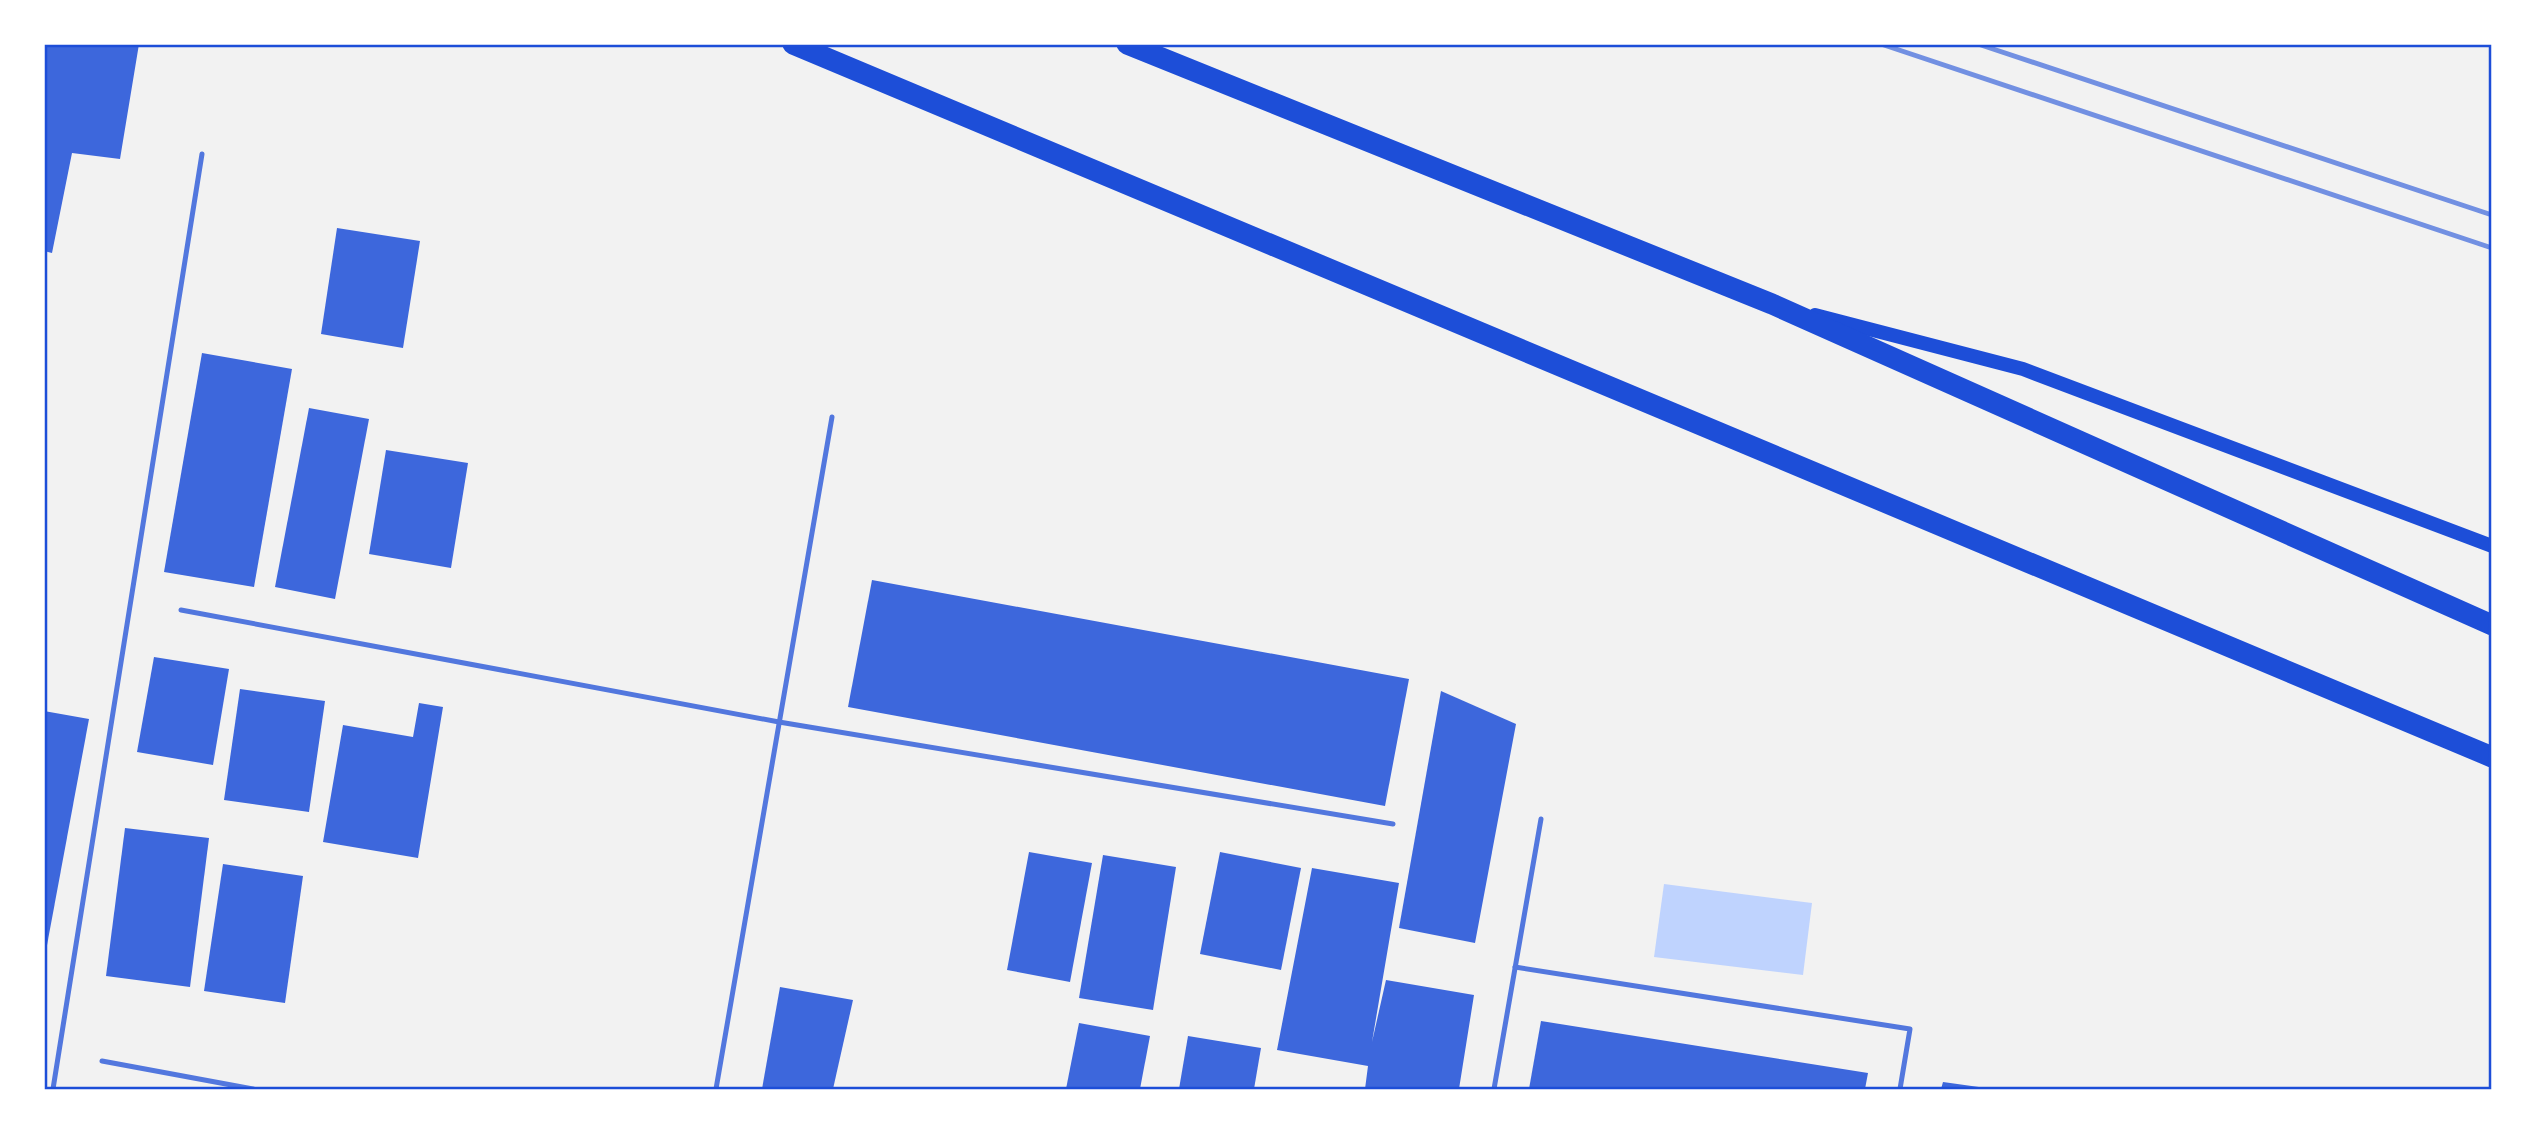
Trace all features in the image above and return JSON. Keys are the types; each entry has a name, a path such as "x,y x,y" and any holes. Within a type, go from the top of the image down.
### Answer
{"highway":[{"path":"793,44 2492,757"},
{"path":"1127,44 1772,304 2492,625"}],"main road":[{"path":"1772,304 2023,369 2492,546"}],"lane":[{"path":"53,1089 202,154"},
{"path":"716,1089 832,417"},
{"path":"181,610 779,722 1393,824"},
{"path":"1494,1089 1541,819"},
{"path":"1515,967 1910,1029 1900,1089"},
{"path":"102,1061 253,1089"}],"water":[{"path":"1664,884 1812,903 1803,975 1654,957"}],"building":[{"path":"44,44 139,44 120,159 72,153 52,253 44,251"},
{"path":"337,228 420,241 403,348 321,334"},
{"path":"202,353 292,369 254,587 164,572"},
{"path":"309,408 369,419 335,599 275,587"},
{"path":"386,450 468,463 451,568 369,554"},
{"path":"872,580 1409,679 1385,806 848,707"},
{"path":"154,657 229,669 213,765 137,752"},
{"path":"240,689 325,701 309,812 224,800"},
{"path":"1441,691 1516,724 1475,943 1399,928"},
{"path":"419,703 443,707 418,858 323,842 343,725 413,737"},
{"path":"44,711 89,719 45,956 44,956"},
{"path":"125,828 209,838 190,987 106,976"},
{"path":"1029,852 1092,863 1070,982 1007,970"},
{"path":"1220,852 1301,868 1281,970 1200,954"},
{"path":"1103,855 1176,867 1153,1010 1079,998"},
{"path":"223,864 303,876 285,1003 204,991"},
{"path":"1312,868 1399,883 1372,1042 1386,980 1474,995 1459,1089 1365,1089 1368,1066 1277,1050"},
{"path":"780,987 853,1000 833,1089 762,1089"},
{"path":"1541,1021 1868,1073 1865,1089 1529,1089"},
{"path":"1079,1023 1150,1036 1140,1089 1066,1089"},
{"path":"1188,1036 1261,1048 1254,1089 1179,1089"},
{"path":"1943,1082 1986,1088 1986,1089 1941,1089"}],"railway":[{"path":"1881,44 2492,248"},
{"path":"1978,44 2492,215"}]}
